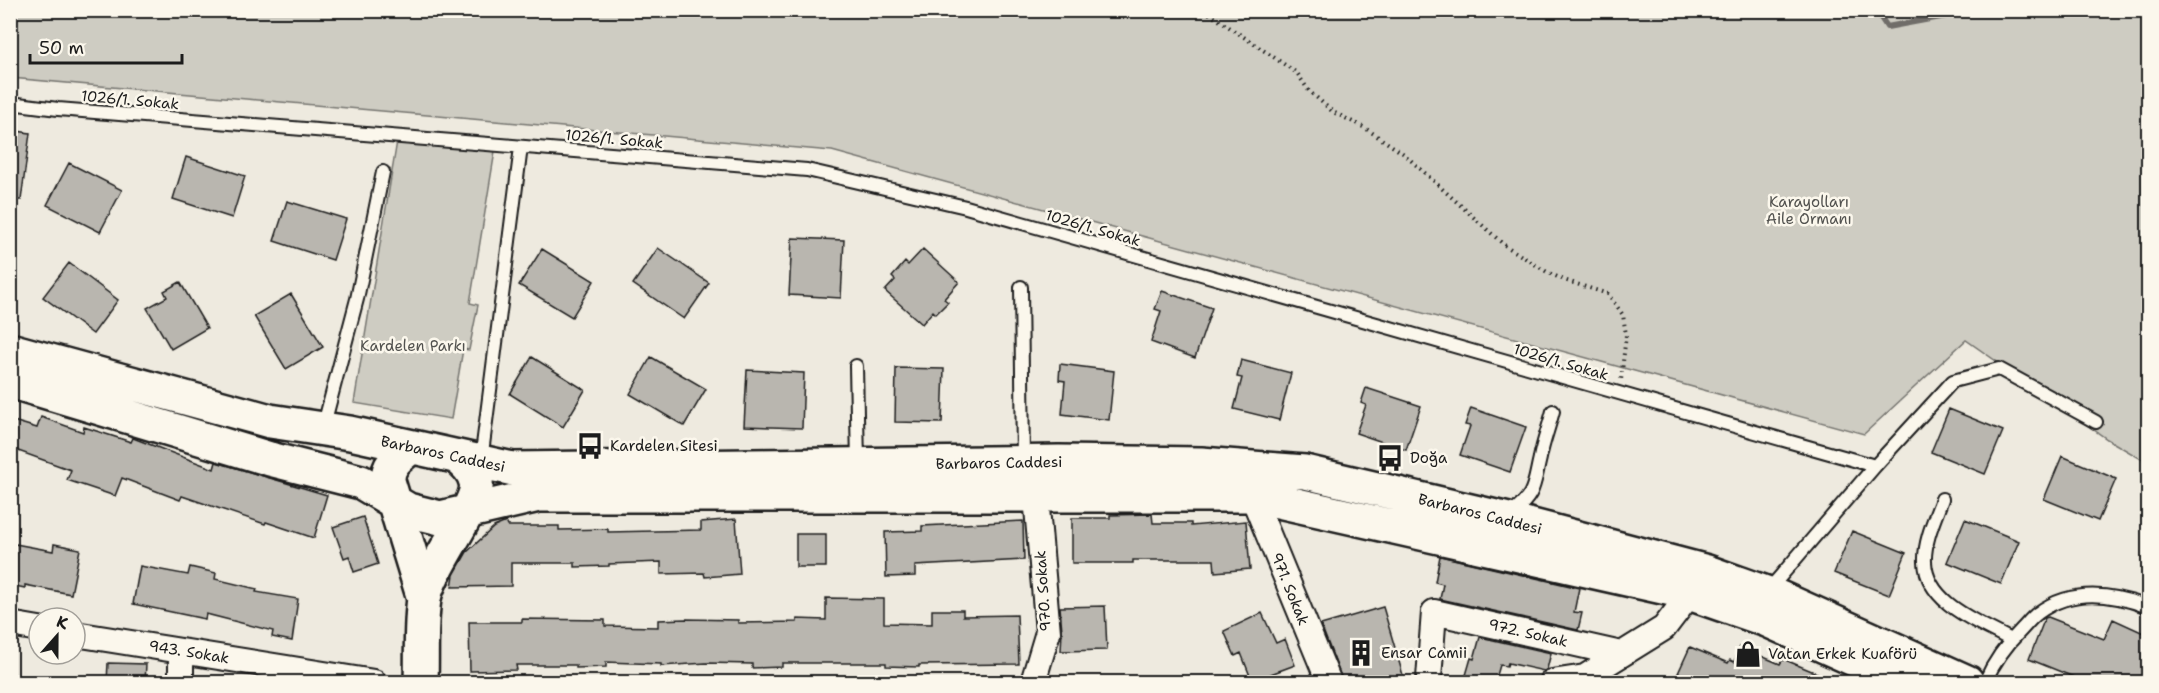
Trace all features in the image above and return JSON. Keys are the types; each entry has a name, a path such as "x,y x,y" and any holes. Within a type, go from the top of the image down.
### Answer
{"main road":[{"name":"Barbaros Caddesi","path":"10,350 270,421 323,429 513,469 1023,462 1202,464 1305,472 1505,519 1698,583 1767,620 1905,682"},
{"name":"Barbaros Caddesi","path":"10,381 270,459 361,482 408,510 441,519 539,495 1036,497 1252,495 1698,583 1766,593 1967,682"},
{"path":"411,447 392,463 388,473 390,492 424,599"},
{"path":"421,682 424,599 436,567 476,491 476,482 468,465 469,459"}],"street":[{"name":"971. Sokak","path":"1252,495 1329,682"},
{"name":"970. Sokak","path":"1033,682 1048,632 1036,497"},
{"path":"1552,682 1587,680 1621,654 1664,628 1698,583"},
{"name":"972. Sokak","path":"1431,682 1434,612 1621,654"},
{"path":"10,624 27,626"},
{"name":"943. Sokak","path":"87,636 374,682"},
{"path":"181,651 181,682"}],"lane":[{"name":"1026/1. Sokak","path":"10,103 70,110 807,170 966,207 1875,466"},
{"path":"469,459 521,147"},
{"path":"323,429 357,299 383,172"},
{"path":"1021,287 1023,462"},
{"path":"856,366 858,465"},
{"path":"1766,593 1875,466 1953,381 1999,369 2096,422"},
{"path":"1505,519 1524,504 1534,489 1553,411"},
{"path":"1942,499 1931,530 1924,561 1928,582 1939,596 1957,610 2010,640"},
{"path":"1986,682 1992,667 2010,640 2037,614 2053,604 2068,598 2092,594 2110,596 2148,607"}],"path":[{"path":"1204,10 1297,73 1309,91 1333,112 1365,128 1404,154 1503,244 1547,272 1608,294 1623,315 1626,335 1620,394"}],"green space":[{"name":"Karayolları Aile Ormanı","path":"10,11 2148,11 2148,463 2107,439 1966,340 1864,434 832,151 11,78"},
{"name":"Kardelen Parkı","path":"398,135 495,151 470,303 478,305 469,350 463,349 451,419 354,403"}],"building":[{"path":"10,130 30,133 21,200 10,200"},
{"path":"186,157 245,176 232,218 173,199"},
{"path":"69,163 122,190 100,232 47,205"},
{"path":"287,201 346,219 333,260 274,241"},
{"path":"792,238 844,240 841,298 789,295"},
{"path":"658,248 709,283 684,319 633,284"},
{"path":"542,249 594,281 572,317 519,285"},
{"path":"923,249 959,282 944,299 948,302 936,314 933,311 922,324 885,291 895,280 892,277 905,262 908,265"},
{"path":"69,263 118,300 93,334 43,297"},
{"path":"180,282 207,328 171,349 147,308 167,297 164,291"},
{"path":"1162,291 1212,308 1195,358 1151,342 1161,311 1155,309"},
{"path":"291,294 323,347 286,369 254,316"},
{"path":"532,357 585,390 563,427 510,394"},
{"path":"651,357 706,389 684,426 630,394"},
{"path":"1241,360 1291,373 1279,420 1234,409 1242,378 1237,377"},
{"path":"1060,364 1114,371 1109,420 1062,414 1065,381 1059,380"},
{"path":"896,368 944,369 942,423 895,422"},
{"path":"747,370 804,373 802,428 744,426"},
{"path":"1366,388 1421,406 1406,450 1356,433 1366,405 1361,403"},
{"path":"1471,408 1526,427 1510,472 1460,455 1470,426 1465,425"},
{"path":"1949,409 2003,431 1985,474 1931,452"},
{"path":"41,417 83,432 84,427 131,442 133,438 214,469 216,462 327,495 314,538 182,496 180,500 122,478 115,496 67,480 71,470 10,448 10,420 37,428"},
{"path":"2062,456 2116,479 2098,521 2044,499"},
{"path":"1152,514 1153,523 1191,523 1191,526 1246,521 1250,569 1215,572 1214,560 1072,563 1072,518 1110,518 1110,515"},
{"path":"363,517 378,564 354,572 349,556 344,558 333,527"},
{"path":"736,519 740,574 705,577 704,573 661,574 661,562 575,567 575,563 511,563 511,586 452,587 454,575 467,552 494,527 506,522 508,526 559,526 559,530 608,529 608,532 701,530 701,522"},
{"path":"1965,519 2019,541 2001,584 1947,562"},
{"path":"1023,521 1024,560 915,566 915,576 886,577 885,532 922,531 922,526"},
{"path":"1852,531 1906,553 1889,595 1834,573"},
{"path":"796,534 826,534 826,567 796,567"},
{"path":"10,543 53,551 54,544 80,549 71,594 25,585 25,588 10,585"},
{"path":"1440,556 1579,588 1574,612 1582,613 1578,630 1440,599 1443,584 1435,582"},
{"path":"140,566 188,575 190,567 216,573 215,579 257,589 256,592 298,599 292,641 272,637 273,631 206,614 205,619 133,604"},
{"path":"826,598 884,599 884,623 932,624 932,610 963,610 963,616 1017,615 1019,664 919,665 919,667 886,666 886,663 782,663 782,667 752,668 752,664 706,663 661,666 661,664 606,662 606,667 516,665 517,670 470,671 469,622 522,622 522,619 605,620 605,626 658,627 658,620 738,620 738,623 797,622 797,619 826,620"},
{"path":"1105,606 1107,650 1061,651 1060,607"},
{"name":"Ensar Camii","path":"1383,607 1405,682 1343,682 1321,625"},
{"path":"1262,613 1276,643 1285,639 1295,665 1252,681 1241,653 1235,656 1224,631"},
{"path":"2048,617 2104,639 2113,619 2148,635 2148,682 2086,682 2029,659 2045,618"},
{"path":"1480,637 1551,653 1547,669 1544,671 1508,663 1507,666 1500,665 1495,682 1464,682"},
{"path":"1690,647 1728,663 1730,660 1734,662 1740,647 1780,664 1783,659 1838,682 1674,682"},
{"path":"108,663 146,664 145,682 107,682"}],"waterway":[{"path":"1876,10 1887,27 1987,10"}],"place":[{"name":"Kardelen Sitesi","path":"590,446"},
{"name":"Doğa","path":"1390,458"},
{"name":"Ensar Camii","path":"1361,653"},
{"name":"Vatan Erkek Kuaförü","path":"1748,654"}]}
